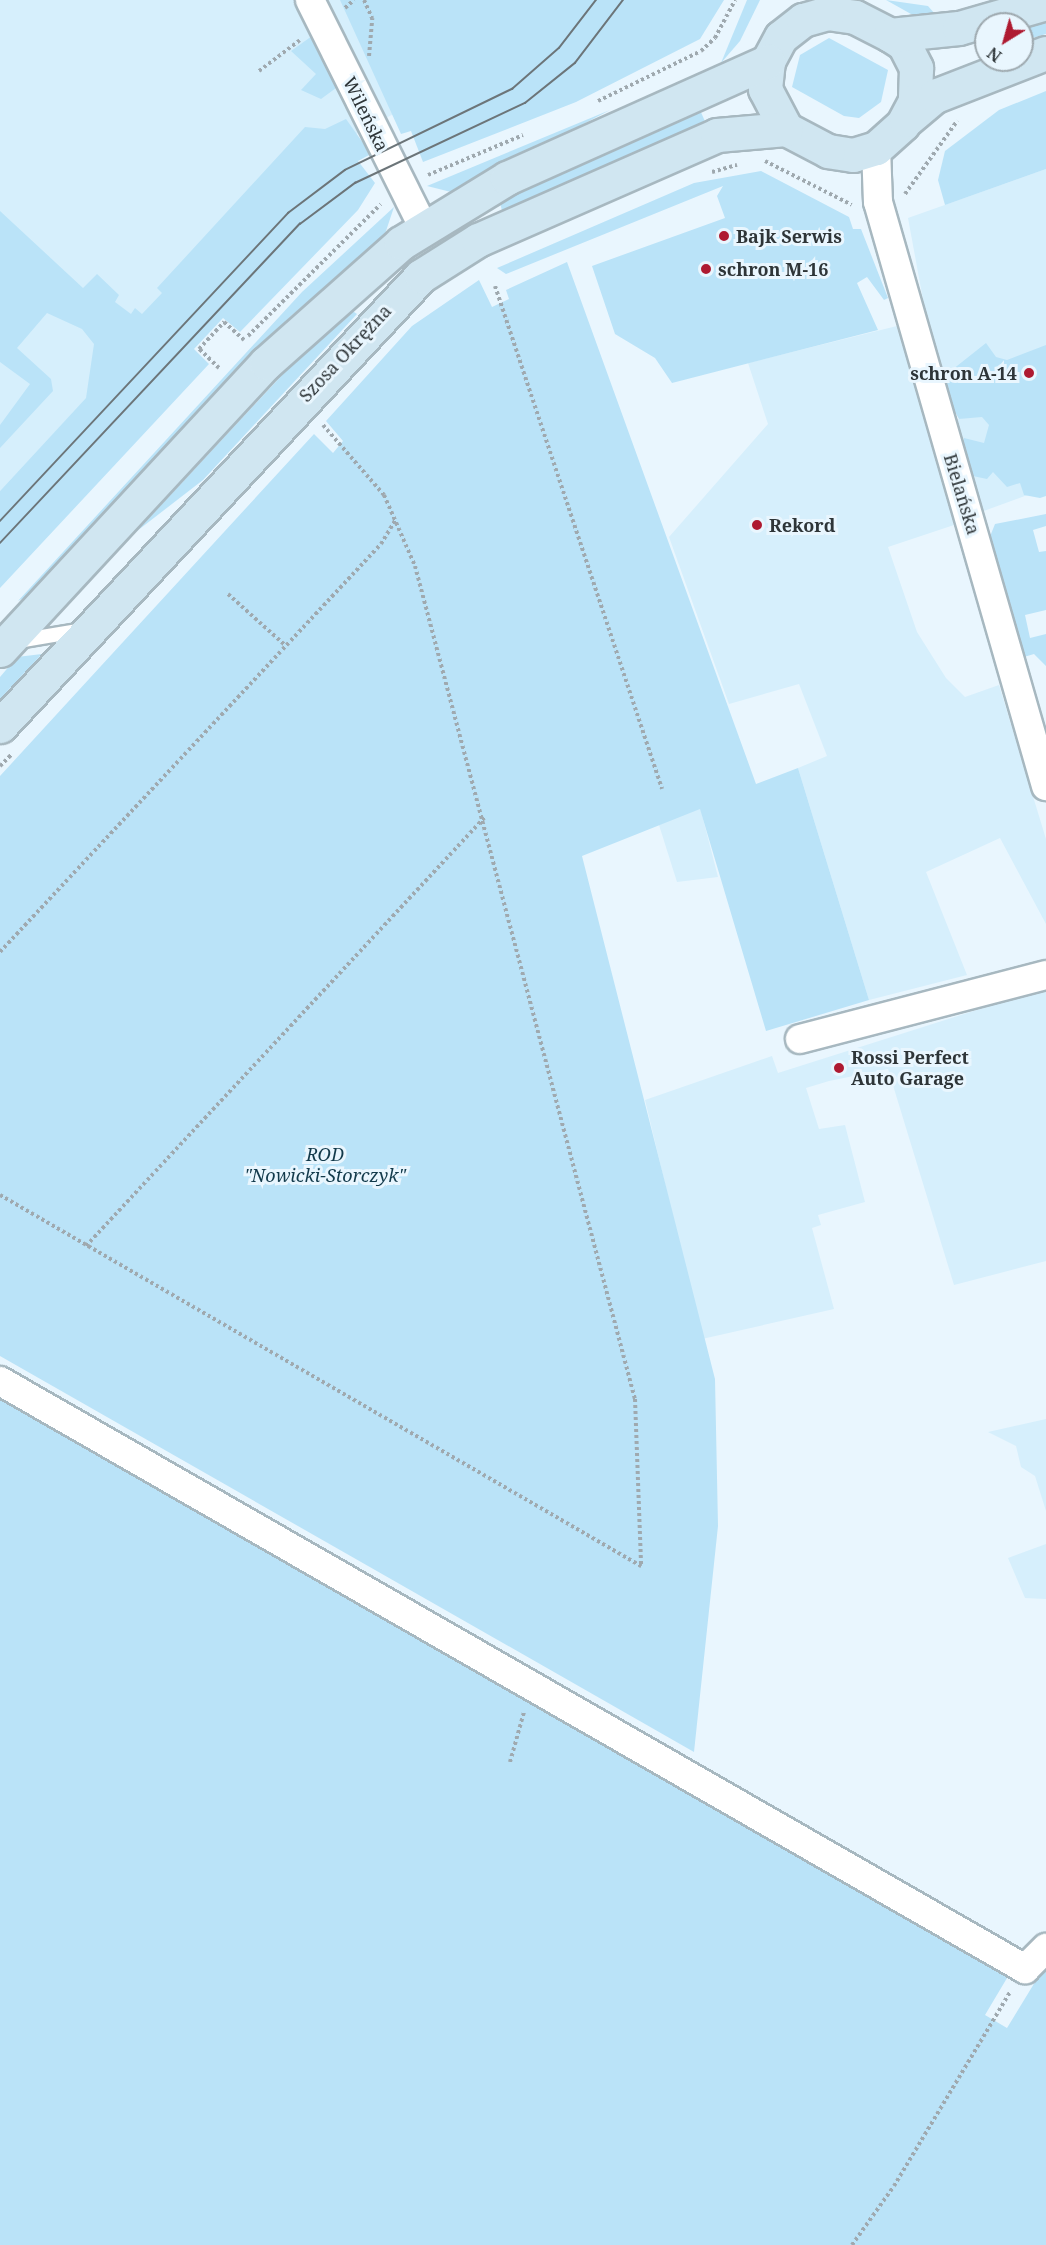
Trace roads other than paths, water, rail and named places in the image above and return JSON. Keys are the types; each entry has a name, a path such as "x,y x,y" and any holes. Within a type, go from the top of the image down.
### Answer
{"street":[{"path":"890,35 959,28 1046,3"},
{"path":"903,124 915,100 917,76 910,52 890,35 847,8 827,13 788,14 768,61 767,99 794,133 841,155 876,148 935,96 1046,53"},
{"name":"Wileńska","path":"316,12 423,227"},
{"path":"2,642 292,337 423,227 515,174 768,61"},
{"name":"Szosa Okrężna","path":"8,737 92,627 422,276 478,240 717,135 794,133"},
{"name":"Bielańska","path":"876,148 878,202 1046,786"},
{"name":"Bielańska","path":"841,155 878,202"},
{"path":"800,1039 1046,975"},
{"path":"0,1381 1025,1969 1046,1948"}],"lane":[{"path":"2,642 29,643 92,627"}],"tram line":[{"path":"0,521 288,213 345,170 512,89 559,48 596,0"},
{"path":"0,543 300,224 355,183 525,103 575,63 623,0"}],"place":[{"name":"Bajk Serwis","path":"724,236"},
{"name":"schron M-16","path":"706,269"},
{"name":"schron A-14","path":"1029,373"},
{"name":"Rekord","path":"757,525"},
{"name":"Rossi Perfect Auto Garage","path":"839,1068"}],"park label":[{"name":"ROD \"Nowicki-Storczyk\"","path":"325,1165"}]}
